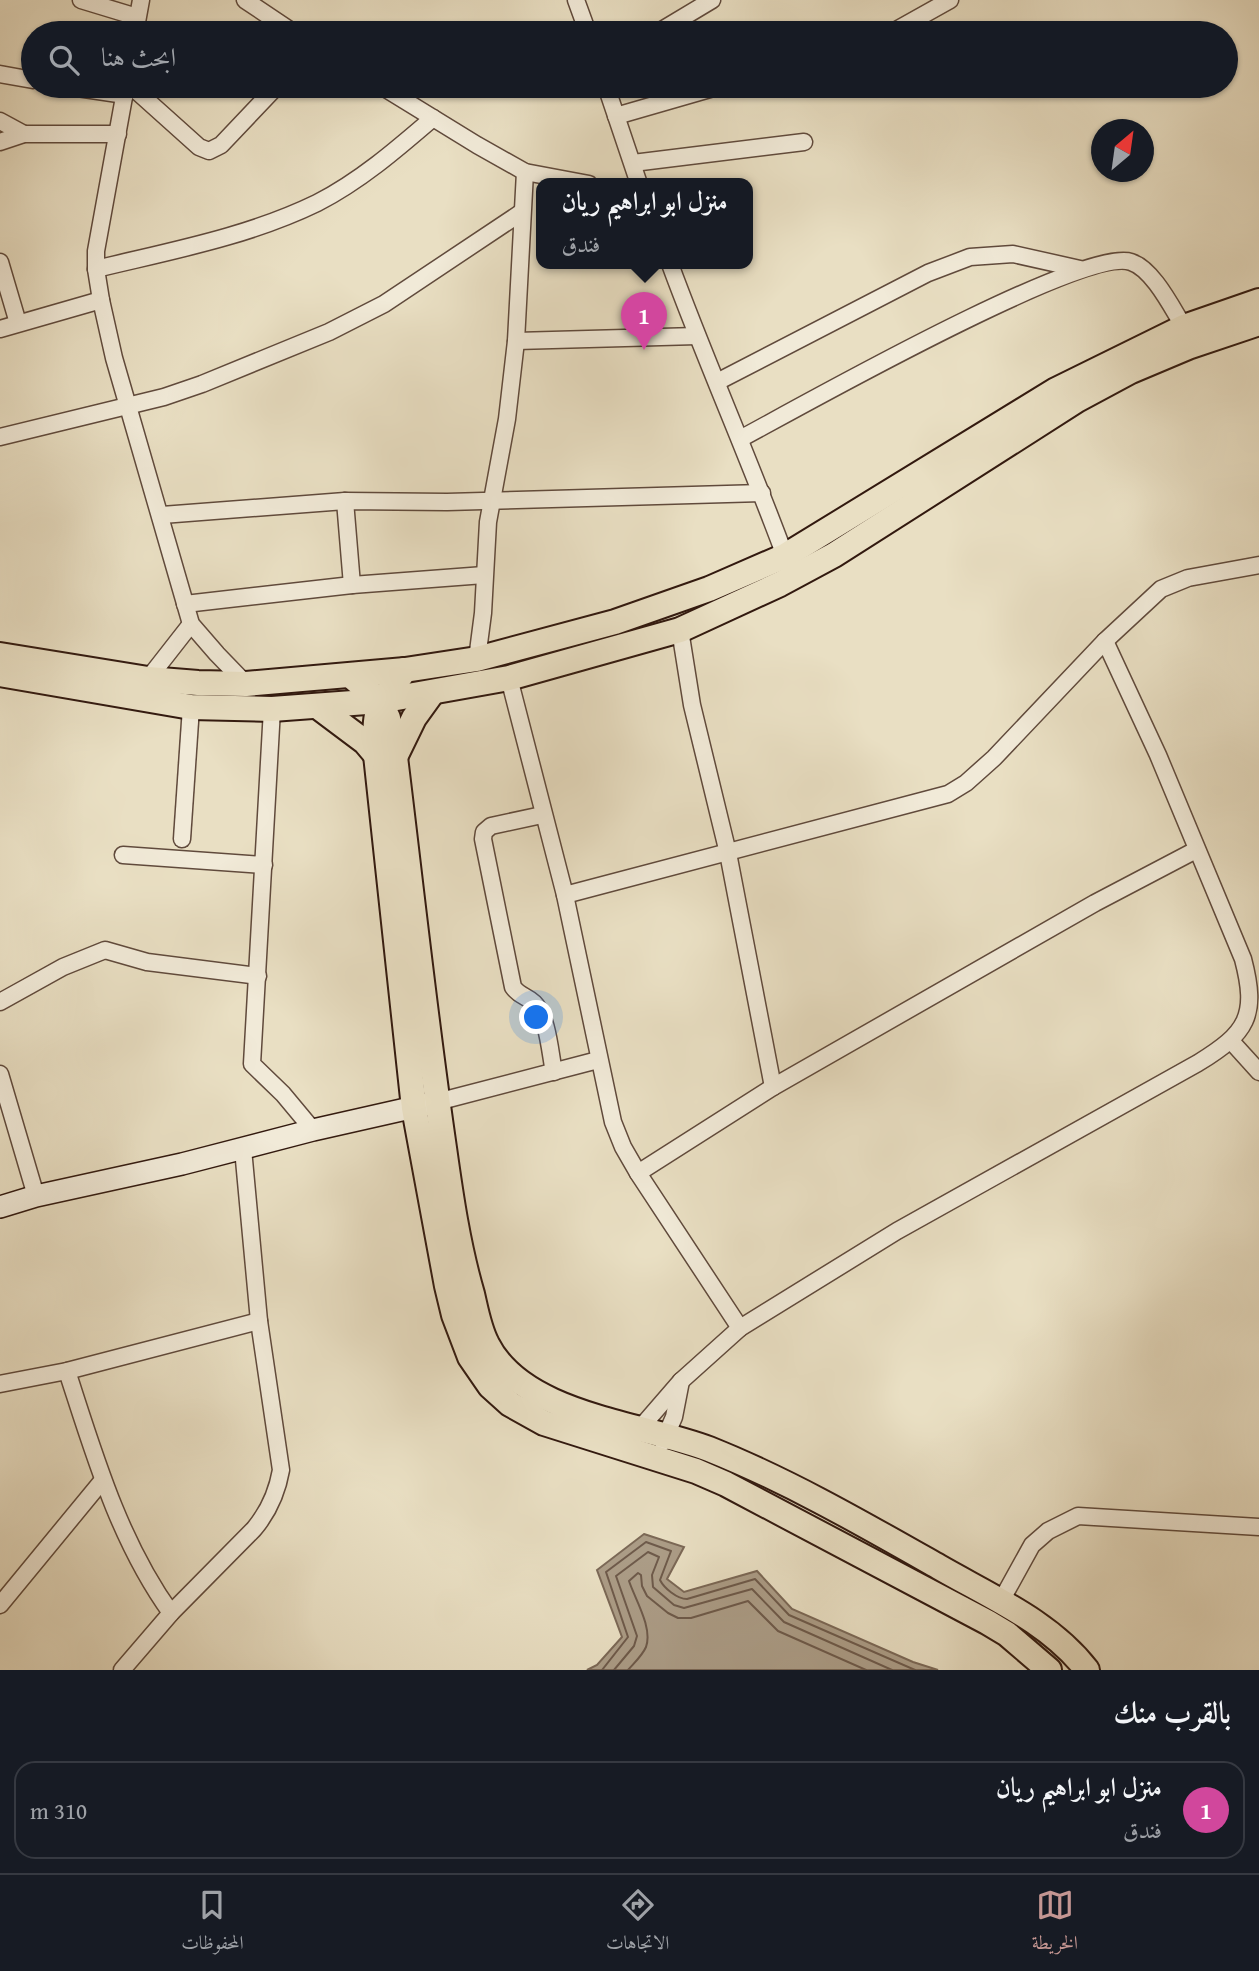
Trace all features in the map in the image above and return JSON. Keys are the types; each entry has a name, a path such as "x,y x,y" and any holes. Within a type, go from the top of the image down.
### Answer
{"main road":[{"path":"0,655 148,679 198,684 246,684 351,676 477,659 615,622 709,589 785,556 1056,390 1184,327 1259,300"},
{"path":"0,674 191,707 272,709 380,701 509,678 680,630 780,584 834,555 1077,400 1131,371 1259,323"},
{"path":"380,701 405,670"},
{"path":"351,676 380,701 388,718 386,756 449,1296 470,1357 489,1386 526,1414 555,1427 629,1452 661,1448 707,1449 805,1494 1001,1601 1061,1643 1087,1670"},
{"path":"386,756 432,693"},
{"path":"317,706 386,756"},
{"path":"426,1105 460,1253 481,1327 496,1359 518,1380 539,1393 594,1415 638,1428 661,1448 987,1622 1007,1634 1049,1670"}],"street":[{"path":"81,0 127,21"},
{"path":"137,21 141,0"},
{"path":"245,0 276,21"},
{"path":"576,0 584,21"},
{"path":"677,21 712,0"},
{"path":"912,21 950,0"},
{"path":"0,74 21,78"},
{"path":"125,98 98,242 96,269 101,300 114,358 162,515 191,624 246,684"},
{"path":"138,98 199,147 209,151 221,145 266,98"},
{"path":"400,98 525,172 557,178"},
{"path":"610,98 637,178"},
{"path":"616,116 678,98"},
{"path":"96,269 256,228 318,202 385,159 433,118"},
{"path":"0,121 23,134"},
{"path":"0,142 23,134 118,134"},
{"path":"633,163 804,142"},
{"path":"477,659 491,500 507,419 516,341 525,172"},
{"path":"0,437 130,406 202,384 329,332 384,304 522,212"},
{"path":"717,383 928,273 970,257 1013,254 1080,269"},
{"path":"740,439 998,304 1080,269 1120,260 1138,264 1156,284 1184,327"},
{"path":"0,262 18,323"},
{"path":"672,269 785,556"},
{"path":"0,329 101,300"},
{"path":"516,341 696,336"},
{"path":"162,515 345,501 762,494"},
{"path":"345,501 352,585"},
{"path":"565,895 948,794 966,783 994,758 1105,641 1172,582 1259,565"},
{"path":"185,604 352,585 484,575"},
{"path":"148,679 191,624"},
{"path":"680,630 692,705 728,853 773,1087"},
{"path":"629,1452 638,1428 681,1381 740,1328 897,1231 1198,1063 1231,1041 1244,1025 1251,994 1243,959 1158,755 1105,641"},
{"path":"509,678 542,815 565,895 612,1122 622,1147 638,1173 740,1328"},
{"path":"182,839 191,707"},
{"path":"272,709 251,1064 283,1094 313,1130"},
{"path":"542,815 491,826 484,832 482,839 513,987 517,994 527,997 542,1013 554,1072"},
{"path":"638,1173 773,1087 1095,903 1196,850"},
{"path":"123,855 264,866"},
{"path":"0,1002 63,967 105,950 157,964 258,976"},
{"path":"1231,1041 1259,1072"},
{"path":"0,1207 36,1196 426,1105 598,1060"},
{"path":"0,1074 36,1196"},
{"path":"121,1670 171,1613 254,1529 262,1519 278,1486 281,1470 259,1321 243,1149"},
{"path":"0,1384 67,1371 259,1321"},
{"path":"67,1371 102,1481 151,1586 171,1613"},
{"path":"661,1448 674,1417 681,1381"},
{"path":"0,1605 102,1481"},
{"path":"1001,1601 1032,1545 1048,1531 1078,1516 1259,1527"}],"water":[{"path":"644,1534 684,1547 667,1579 684,1592 757,1571 792,1609 913,1662 938,1670 587,1670 597,1665 622,1637 597,1570"}],"place":[{"name":"منزل ابو ابراهيم ريان","path":"644,350"}]}
